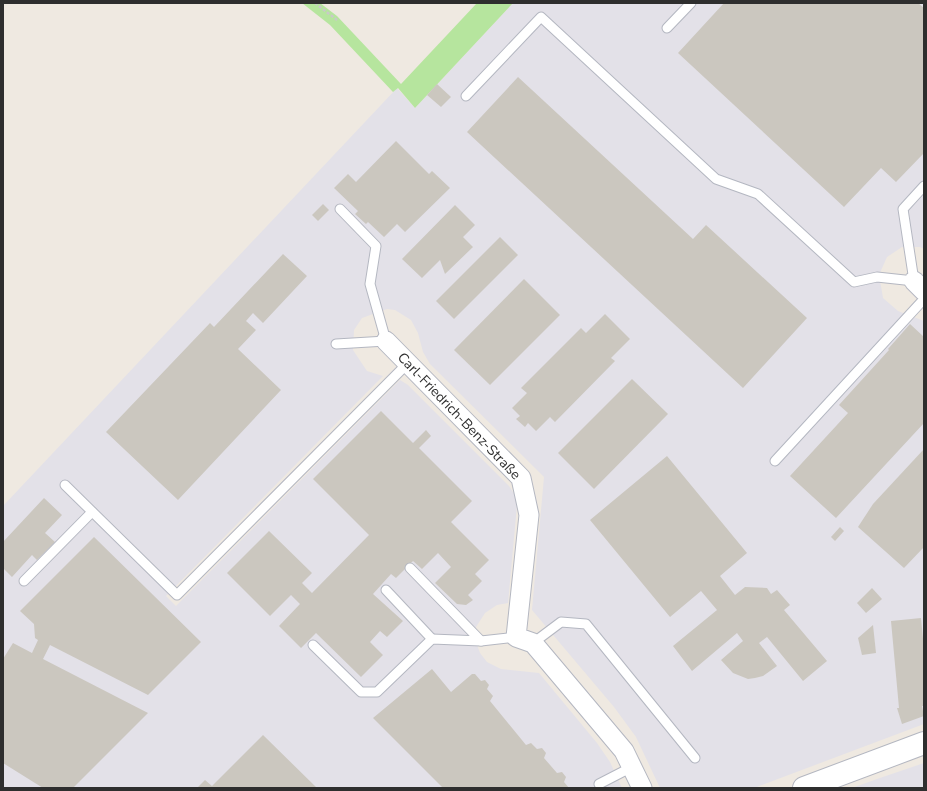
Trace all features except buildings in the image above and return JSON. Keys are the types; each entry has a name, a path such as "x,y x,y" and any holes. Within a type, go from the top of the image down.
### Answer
{"street":[{"name":"Carl-Friedrich-Benz-Straße","path":"386,342 521,478 529,515 524,640"},
{"path":"524,640 624,751 642,788"},
{"path":"804,788 924,743"}],"lane":[{"path":"667,28 691,3"},
{"path":"466,96 541,17 716,180 758,194 854,282 877,277 919,286 903,209 924,186"},
{"path":"336,344 386,342 370,284 376,246 340,209"},
{"path":"775,461 924,299"},
{"path":"65,485 177,596 408,364"},
{"path":"24,581 92,512"},
{"path":"410,568 481,641"},
{"path":"386,590 432,639 481,641 524,640 561,622 586,624 695,758"},
{"path":"313,645 361,692 378,692 432,639"},
{"path":"599,784 632,767"}],"path":[{"path":"315,3 337,20"}],"shaded area":[{"path":"513,3 924,3 924,249 920,247 902,247 887,257 879,275 883,298 898,311 924,321 924,724 754,788 660,788 636,737 614,707 532,610 544,477 430,364 423,352 418,333 411,320 395,310 387,309 362,318 354,330 353,350 367,371 383,376 166,596 176,606 400,380 408,385 509,486 515,495 517,505 508,603 497,605 485,613 476,627 476,642 480,653 487,662 501,669 539,673 597,743 610,762 622,788 3,788 3,506 397,88 415,108"},
{"path":"924,763 924,788 852,788 877,779"}],"green space":[{"path":"302,3 320,3 337,16 401,84 477,3 513,3 415,108 398,88 393,92 330,25"}]}
